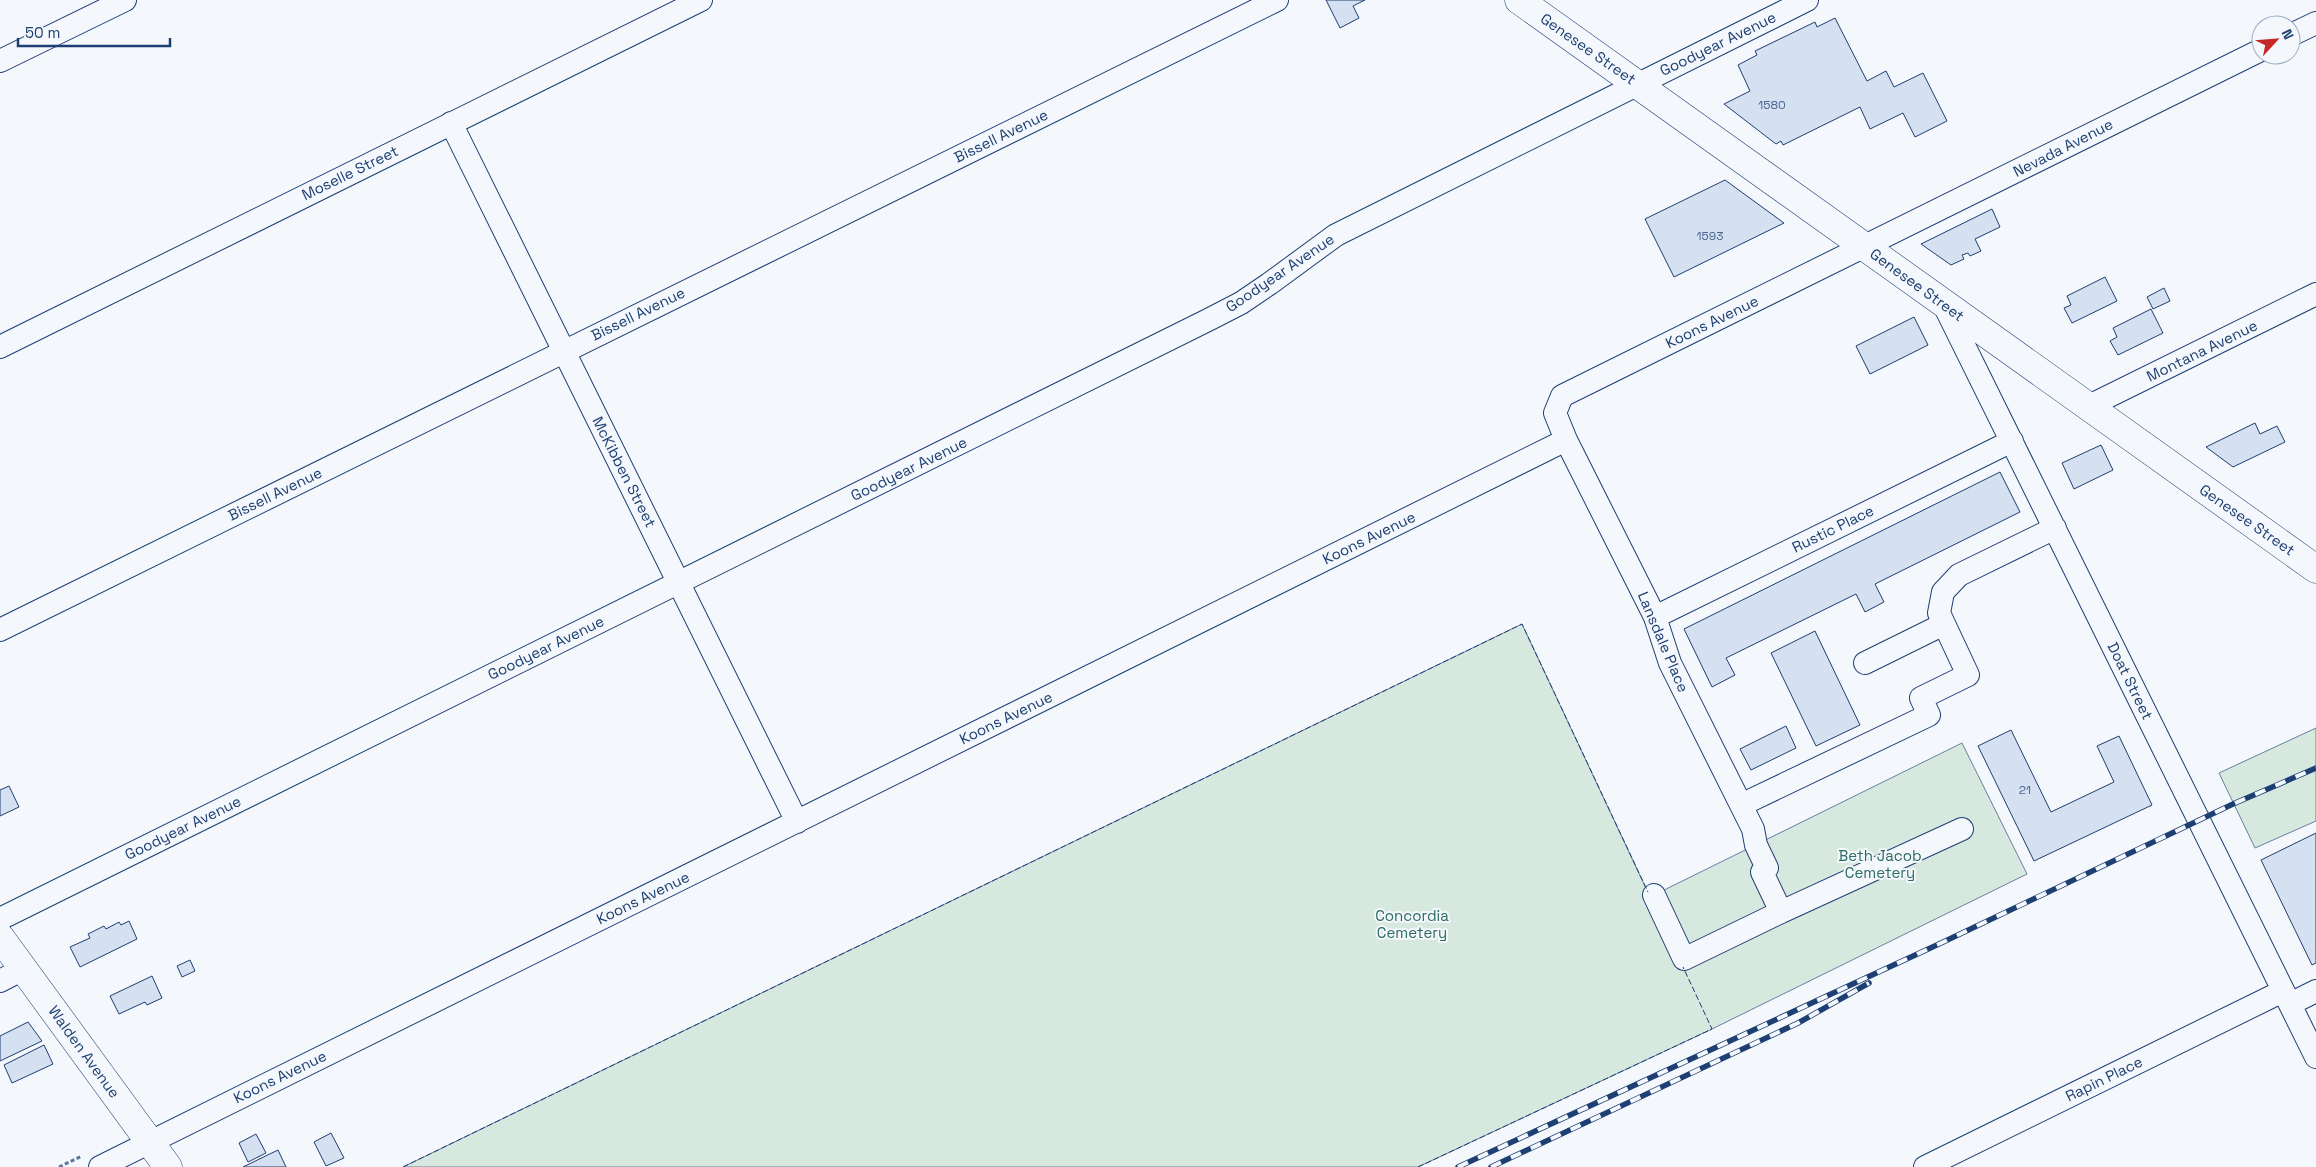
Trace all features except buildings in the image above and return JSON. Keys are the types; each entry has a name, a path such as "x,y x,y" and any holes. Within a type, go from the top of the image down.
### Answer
{"main road":[{"name":"Genesee Street","path":"1519,0 2087,407 2315,567"},
{"name":"Walden Avenue","path":"0,937 12,975 168,1167"}],"street":[{"path":"0,61 124,0"},
{"name":"Moselle Street","path":"0,347 701,0"},
{"name":"Bissell Avenue","path":"0,630 1277,0"},
{"name":"Goodyear Avenue","path":"0,919 1208,320 1269,284 1330,238 1807,0"},
{"path":"2301,30 2316,23"},
{"name":"Nevada Avenue","path":"1865,247 2251,55"},
{"name":"McKibben Street","path":"451,124 797,822"},
{"name":"Koons Avenue","path":"100,1167 1566,440 1555,414 1562,396 1865,247"},
{"name":"Montana Avenue","path":"2087,407 2316,294"},
{"name":"Doat Street","path":"1944,304 2316,1057"},
{"name":"Lansdale Place","path":"1566,440 1655,617 1670,663 1755,837 1767,868 1762,872 1782,912"},
{"name":"Rustic Place","path":"1655,617 2012,441"},
{"path":"1741,805 1929,715 1922,698 1968,675 1938,613 1943,592 1959,575 2055,528"},
{"path":"1865,663 1944,624"},
{"path":"1654,895 1684,959 1962,829"},
{"name":"Rapin Place","path":"1925,1167 2287,997 2316,991"}],"green space":[{"name":"Concordia Cemetery","path":"1522,624 1650,897 1962,743 2027,874 1712,1029 1418,1167 403,1167"},
{"path":"2316,728 2316,821 2255,848 2219,773"}],"railway":[{"path":"1458,1167 1939,944 2233,804 2316,768"},
{"path":"1491,1167 1798,1023 1869,983"}],"fence":[{"path":"403,1167 1522,624 1648,892"},
{"path":"1418,1167 1712,1029 1683,967"}],"park label":[{"name":"Beth Jacob Cemetery","path":"1880,864"}]}
